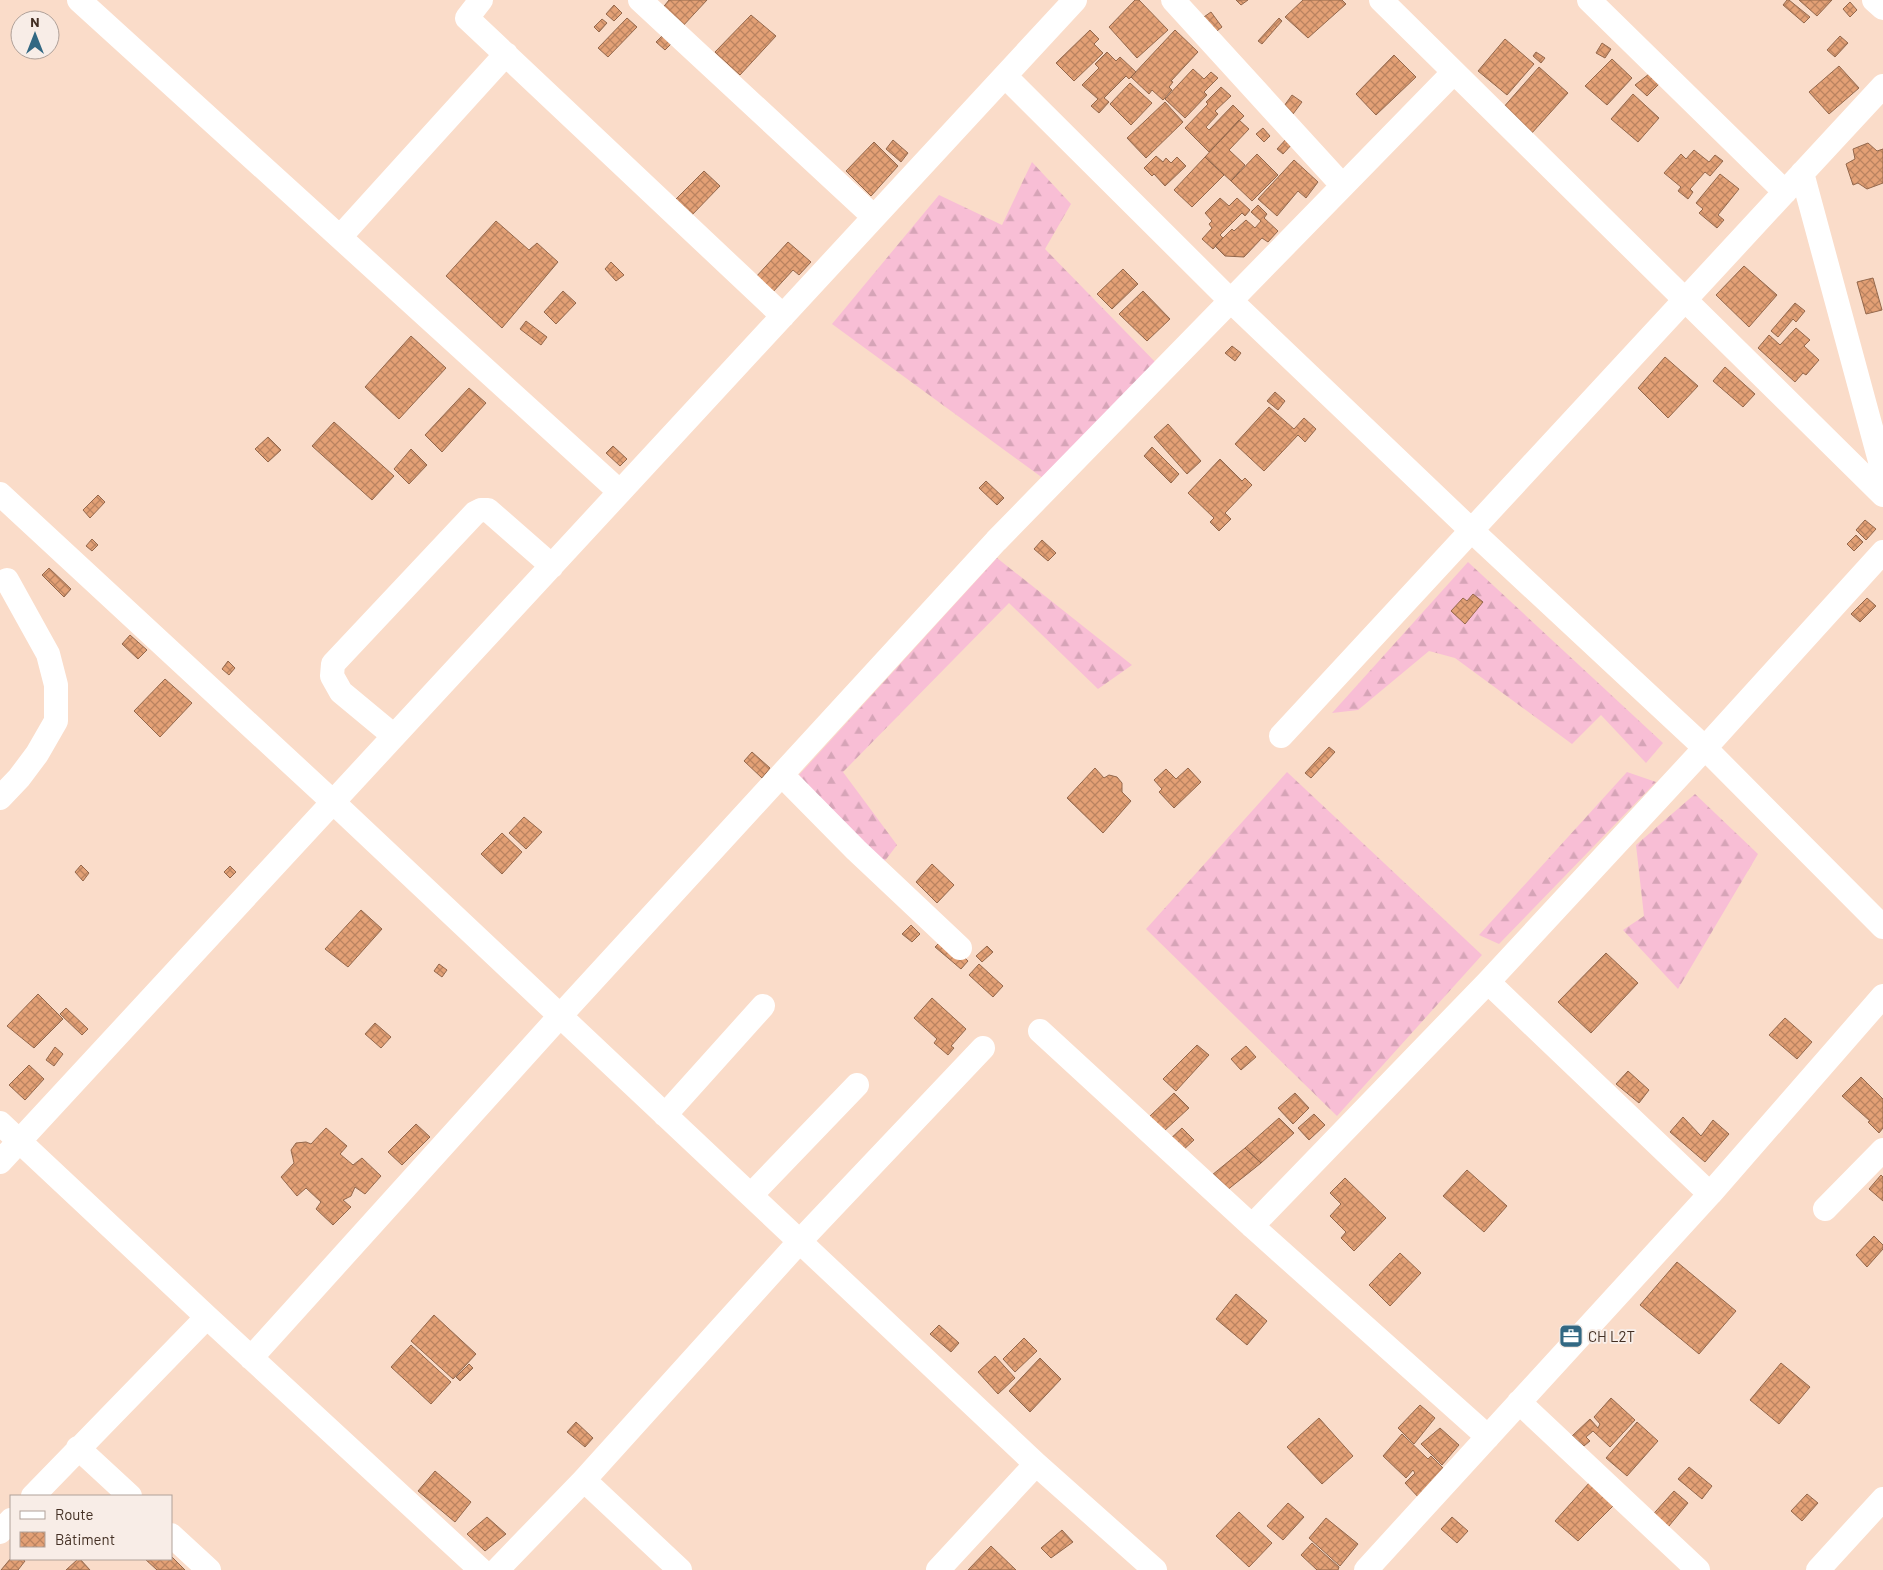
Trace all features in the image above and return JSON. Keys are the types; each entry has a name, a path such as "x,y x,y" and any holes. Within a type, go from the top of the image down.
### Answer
{"street":[{"path":"79,0 620,492"},
{"path":"481,0 467,18 783,316"},
{"path":"640,0 874,218"},
{"path":"0,1162 1075,0"},
{"path":"1173,0 1342,185"},
{"path":"1381,0 1883,495"},
{"path":"1589,0 1785,192"},
{"path":"1874,0 1883,8"},
{"path":"340,237 506,54"},
{"path":"251,1358 560,1016 996,541 1454,72"},
{"path":"1005,76 1231,301 1471,530 1706,748 1883,927"},
{"path":"1281,736 1883,86"},
{"path":"1802,173 1883,472"},
{"path":"0,494 333,802 1036,1464 1155,1570"},
{"path":"394,736 340,692 332,676 333,664 475,513 481,510 488,510 552,566"},
{"path":"1252,1226 1488,982 1706,748 1883,552"},
{"path":"0,798 19,778 37,754 56,721 56,685 48,654 8,580"},
{"path":"782,775 856,850 960,948"},
{"path":"1488,982 1710,1194"},
{"path":"1366,1570 1710,1194 1883,996"},
{"path":"665,1114 763,1006"},
{"path":"1040,1031 1252,1226 1488,1437"},
{"path":"497,1570 584,1480 800,1241 983,1048"},
{"path":"751,1195 857,1085"},
{"path":"0,1123 481,1570"},
{"path":"1825,1209 1883,1150"},
{"path":"33,1495 207,1317"},
{"path":"1520,1402 1698,1570"},
{"path":"78,1448 129,1495"},
{"path":"938,1570 1036,1464"},
{"path":"584,1480 680,1570"},
{"path":"1818,1570 1883,1499"},
{"path":"0,1532 10,1521"},
{"path":"172,1536 209,1570"}],"green space":[{"path":"1032,162 1071,204 1045,249 1162,369 1051,484 832,324 939,195 1002,225"},
{"path":"997,558 1132,665 1098,689 1009,603 843,772 897,845 881,866 799,775"},
{"path":"1468,562 1663,743 1646,763 1601,715 1572,744 1455,658 1429,651 1358,710 1332,713"},
{"path":"1287,772 1482,955 1337,1116 1146,929"},
{"path":"1627,772 1656,782 1499,944 1479,935"},
{"path":"1695,794 1758,854 1678,989 1623,930 1644,916 1636,845"}],"building":[{"path":"669,0 707,0 681,28 661,10"},
{"path":"1135,0 1139,0 1168,30 1137,58 1109,27"},
{"path":"1236,0 1248,0 1241,5"},
{"path":"1303,0 1342,0 1346,4 1308,38 1285,17"},
{"path":"1787,0 1810,17 1804,23 1783,5"},
{"path":"1799,0 1832,0 1817,16"},
{"path":"1850,2 1857,10 1850,17 1843,9"},
{"path":"614,5 622,13 614,21 606,14"},
{"path":"1211,12 1222,27 1213,34 1201,19"},
{"path":"751,15 776,36 740,75 715,52"},
{"path":"627,18 637,27 608,57 598,48"},
{"path":"1279,18 1282,21 1262,44 1258,41"},
{"path":"602,19 607,23 599,32 594,27"},
{"path":"1090,30 1099,39 1094,44 1103,53 1074,81 1056,63"},
{"path":"1175,30 1198,52 1171,81 1173,82 1169,87 1172,90 1163,100 1152,90 1149,94 1131,77"},
{"path":"662,36 671,44 665,50 656,42"},
{"path":"1840,36 1848,43 1835,57 1827,50"},
{"path":"1505,39 1534,64 1507,95 1478,71"},
{"path":"1602,43 1611,49 1605,58 1596,53"},
{"path":"1107,52 1116,61 1120,57 1136,72 1129,79 1126,76 1104,98 1109,102 1099,113 1091,106 1098,99 1082,85 1099,68 1095,64"},
{"path":"1536,52 1545,58 1541,63 1533,56"},
{"path":"1394,55 1416,77 1376,115 1356,94"},
{"path":"1612,59 1632,78 1607,105 1585,86"},
{"path":"1839,66 1859,88 1829,114 1809,92"},
{"path":"1539,67 1568,93 1531,134 1502,109"},
{"path":"1193,69 1204,79 1211,72 1218,78 1204,92 1207,95 1185,118 1165,99"},
{"path":"1649,74 1660,83 1647,96 1635,85"},
{"path":"1130,83 1152,103 1131,125 1110,104"},
{"path":"1221,87 1231,96 1215,111 1218,114 1206,127 1209,130 1233,105 1244,116 1209,152 1185,128"},
{"path":"1633,94 1659,118 1638,142 1611,119"},
{"path":"1292,95 1302,102 1293,114 1284,106"},
{"path":"1165,102 1183,122 1146,158 1127,138"},
{"path":"1239,120 1249,129 1229,150 1245,165 1231,181 1205,157"},
{"path":"1263,128 1270,136 1264,142 1256,134"},
{"path":"1288,137 1294,142 1283,154 1277,149"},
{"path":"893,140 908,153 901,162 886,149"},
{"path":"874,142 898,166 871,196 846,171"},
{"path":"1868,143 1877,151 1883,149 1883,183 1867,189 1858,183 1853,185 1846,164 1855,159 1853,149"},
{"path":"1694,150 1709,162 1715,155 1723,161 1710,176 1705,172 1690,189 1693,192 1688,199 1678,191 1681,187 1664,173 1681,154 1686,159"},
{"path":"1257,154 1278,175 1252,201 1231,181"},
{"path":"1156,156 1163,162 1166,158 1171,163 1177,157 1186,166 1165,186 1154,174 1152,176 1144,168"},
{"path":"1205,157 1224,175 1192,207 1174,190"},
{"path":"1294,160 1318,182 1306,198 1298,191 1277,216 1258,199"},
{"path":"704,171 720,186 690,217 674,201"},
{"path":"1720,174 1739,189 1718,215 1724,220 1717,228 1699,213 1703,209 1696,203"},
{"path":"1220,198 1229,206 1237,198 1250,210 1245,216 1242,213 1220,235 1223,238 1213,249 1202,239 1212,228 1209,224 1212,221 1205,213"},
{"path":"1258,205 1267,214 1264,218 1278,231 1268,242 1262,238 1244,257 1225,256 1215,246 1232,229 1234,231 1246,220 1255,228 1261,221 1251,212"},
{"path":"496,221 529,250 537,243 558,262 502,328 446,276"},
{"path":"788,242 811,262 799,275 793,270 772,293 755,278"},
{"path":"611,262 624,275 616,281 605,269"},
{"path":"1744,266 1777,295 1749,327 1716,295"},
{"path":"1123,269 1138,284 1112,309 1097,294"},
{"path":"1873,278 1882,310 1866,314 1857,282"},
{"path":"563,291 576,303 556,324 544,312"},
{"path":"1143,291 1170,319 1147,341 1119,314"},
{"path":"1795,303 1805,311 1796,322 1793,319 1778,337 1771,331"},
{"path":"526,321 547,337 541,345 520,329"},
{"path":"1796,328 1810,340 1804,346 1819,360 1806,375 1803,373 1795,382 1758,348 1769,335 1780,345"},
{"path":"411,336 446,368 399,419 365,387"},
{"path":"1232,346 1241,353 1235,361 1225,353"},
{"path":"1665,357 1698,386 1668,418 1638,388"},
{"path":"1725,367 1755,394 1743,407 1713,381"},
{"path":"469,388 486,403 442,452 425,435"},
{"path":"1275,392 1285,401 1278,410 1267,401"},
{"path":"1269,407 1294,429 1304,418 1316,429 1305,442 1298,435 1264,471 1235,444"},
{"path":"334,422 394,476 372,500 312,446"},
{"path":"1168,424 1201,461 1187,474 1154,437"},
{"path":"268,437 281,450 268,462 255,449"},
{"path":"613,446 627,459 620,466 606,453"},
{"path":"1152,447 1179,474 1171,483 1144,456"},
{"path":"411,449 427,465 409,484 394,469"},
{"path":"1220,459 1242,481 1245,478 1252,485 1225,513 1231,519 1219,531 1210,522 1214,518 1188,493"},
{"path":"986,481 1004,498 997,505 979,488"},
{"path":"98,495 105,502 90,518 83,510"},
{"path":"1865,520 1876,529 1866,540 1856,530"},
{"path":"1856,535 1863,542 1854,551 1847,544"},
{"path":"92,539 98,545 92,551 86,546"},
{"path":"1042,540 1056,553 1048,561 1034,549"},
{"path":"49,568 71,589 64,597 42,575"},
{"path":"1473,594 1483,602 1465,624 1451,611 1463,598 1467,601"},
{"path":"1867,598 1876,606 1860,622 1851,614"},
{"path":"130,635 147,650 138,659 122,644"},
{"path":"228,661 235,668 229,675 222,669"},
{"path":"165,679 192,703 160,737 134,711"},
{"path":"1329,747 1335,752 1311,778 1305,773"},
{"path":"752,752 770,768 762,778 744,761"},
{"path":"1095,768 1104,778 1109,775 1117,777 1122,783 1122,792 1131,801 1103,833 1067,798"},
{"path":"1188,768 1201,782 1174,808 1159,792 1162,789 1154,780 1166,769 1176,779"},
{"path":"524,817 542,832 526,849 509,833"},
{"path":"502,833 522,852 502,874 481,854"},
{"path":"932,864 954,885 937,903 916,882"},
{"path":"81,865 89,873 83,881 75,872"},
{"path":"230,866 236,872 230,878 224,872"},
{"path":"361,910 382,929 348,967 325,949"},
{"path":"911,925 920,934 912,942 902,934"},
{"path":"944,938 968,961 961,969 935,947"},
{"path":"987,946 993,952 982,962 976,956"},
{"path":"1606,953 1638,983 1591,1033 1558,1002"},
{"path":"439,964 447,970 442,977 434,971"},
{"path":"979,964 1003,986 993,997 969,975"},
{"path":"38,994 63,1019 34,1048 7,1026"},
{"path":"932,998 966,1029 951,1046 954,1048 948,1055 934,1043 937,1039 914,1018"},
{"path":"66,1008 88,1029 82,1035 60,1014"},
{"path":"1785,1018 1812,1042 1797,1059 1769,1035"},
{"path":"375,1023 391,1037 381,1048 365,1034"},
{"path":"1197,1045 1209,1055 1176,1091 1163,1079"},
{"path":"1246,1046 1256,1057 1241,1070 1231,1059"},
{"path":"55,1047 63,1054 54,1066 46,1060"},
{"path":"29,1065 44,1079 25,1100 9,1085"},
{"path":"1628,1071 1649,1090 1639,1103 1616,1084"},
{"path":"1861,1077 1883,1099 1883,1128 1879,1133 1868,1122 1870,1121 1842,1096"},
{"path":"1174,1093 1189,1108 1163,1132 1149,1117"},
{"path":"1295,1093 1309,1108 1293,1124 1278,1108"},
{"path":"1314,1114 1325,1125 1309,1140 1298,1128"},
{"path":"1683,1117 1701,1136 1713,1120 1729,1134 1705,1162 1670,1132"},
{"path":"1279,1118 1294,1133 1261,1163 1245,1148"},
{"path":"416,1124 430,1137 402,1165 388,1152"},
{"path":"326,1128 347,1146 340,1154 353,1165 362,1158 381,1176 365,1194 355,1187 351,1196 343,1200 351,1207 333,1225 316,1209 321,1202 306,1188 297,1196 281,1177 294,1163 291,1150 296,1143 306,1142 311,1144"},
{"path":"1182,1128 1194,1140 1180,1153 1168,1141"},
{"path":"1245,1148 1261,1163 1226,1191 1212,1175"},
{"path":"1467,1170 1507,1206 1484,1232 1443,1196"},
{"path":"1881,1175 1883,1177 1883,1201 1869,1189"},
{"path":"1345,1178 1386,1218 1354,1251 1341,1238 1346,1232 1330,1216 1341,1204 1330,1193"},
{"path":"1874,1236 1883,1245 1883,1249 1867,1267 1856,1255"},
{"path":"1400,1253 1421,1273 1390,1306 1369,1285"},
{"path":"1677,1262 1736,1311 1699,1354 1640,1305"},
{"path":"1236,1294 1267,1321 1247,1345 1216,1319"},
{"path":"434,1315 476,1354 453,1379 411,1341"},
{"path":"939,1325 959,1343 951,1352 930,1334"},
{"path":"1024,1338 1037,1351 1015,1372 1003,1359"},
{"path":"411,1345 451,1382 431,1404 391,1367"},
{"path":"995,1356 1015,1378 998,1394 978,1372"},
{"path":"1040,1358 1061,1379 1030,1412 1009,1391"},
{"path":"1781,1363 1810,1387 1779,1424 1750,1400"},
{"path":"469,1364 473,1368 460,1381 456,1377"},
{"path":"1611,1398 1635,1420 1610,1447 1593,1431 1586,1437 1590,1441 1584,1446 1572,1436 1590,1419 1598,1428 1600,1424 1594,1417"},
{"path":"1420,1405 1435,1418 1414,1444 1398,1428"},
{"path":"1319,1418 1353,1456 1322,1484 1287,1447"},
{"path":"576,1422 593,1438 585,1447 567,1432"},
{"path":"1637,1422 1658,1441 1627,1476 1606,1458"},
{"path":"1440,1428 1459,1445 1442,1465 1421,1444"},
{"path":"1402,1434 1428,1459 1431,1456 1445,1470 1421,1500 1405,1483 1415,1473 1413,1470 1406,1478 1383,1456"},
{"path":"1689,1467 1712,1486 1702,1499 1678,1479"},
{"path":"435,1471 471,1502 455,1522 418,1491"},
{"path":"1590,1482 1615,1504 1578,1541 1555,1521"},
{"path":"1674,1491 1688,1503 1664,1532 1648,1520"},
{"path":"1807,1494 1818,1503 1802,1521 1791,1511"},
{"path":"1288,1503 1304,1517 1283,1540 1267,1526"},
{"path":"1239,1512 1272,1543 1249,1567 1216,1536"},
{"path":"487,1517 506,1534 485,1551 467,1534"},
{"path":"1452,1517 1468,1531 1457,1543 1441,1529"},
{"path":"1326,1518 1358,1544 1340,1566 1309,1538"},
{"path":"1062,1530 1073,1542 1051,1558 1041,1548"},
{"path":"1312,1543 1339,1567 1338,1570 1317,1570 1301,1555"},
{"path":"991,1546 1016,1570 968,1570"},
{"path":"172,1557 185,1570 157,1570 146,1560 172,1560"},
{"path":"10,1559 25,1561 18,1570 1,1570"},
{"path":"77,1560 81,1560 90,1570 66,1570"}],"place":[{"name":"CH L2T","path":"1571,1336"}]}
